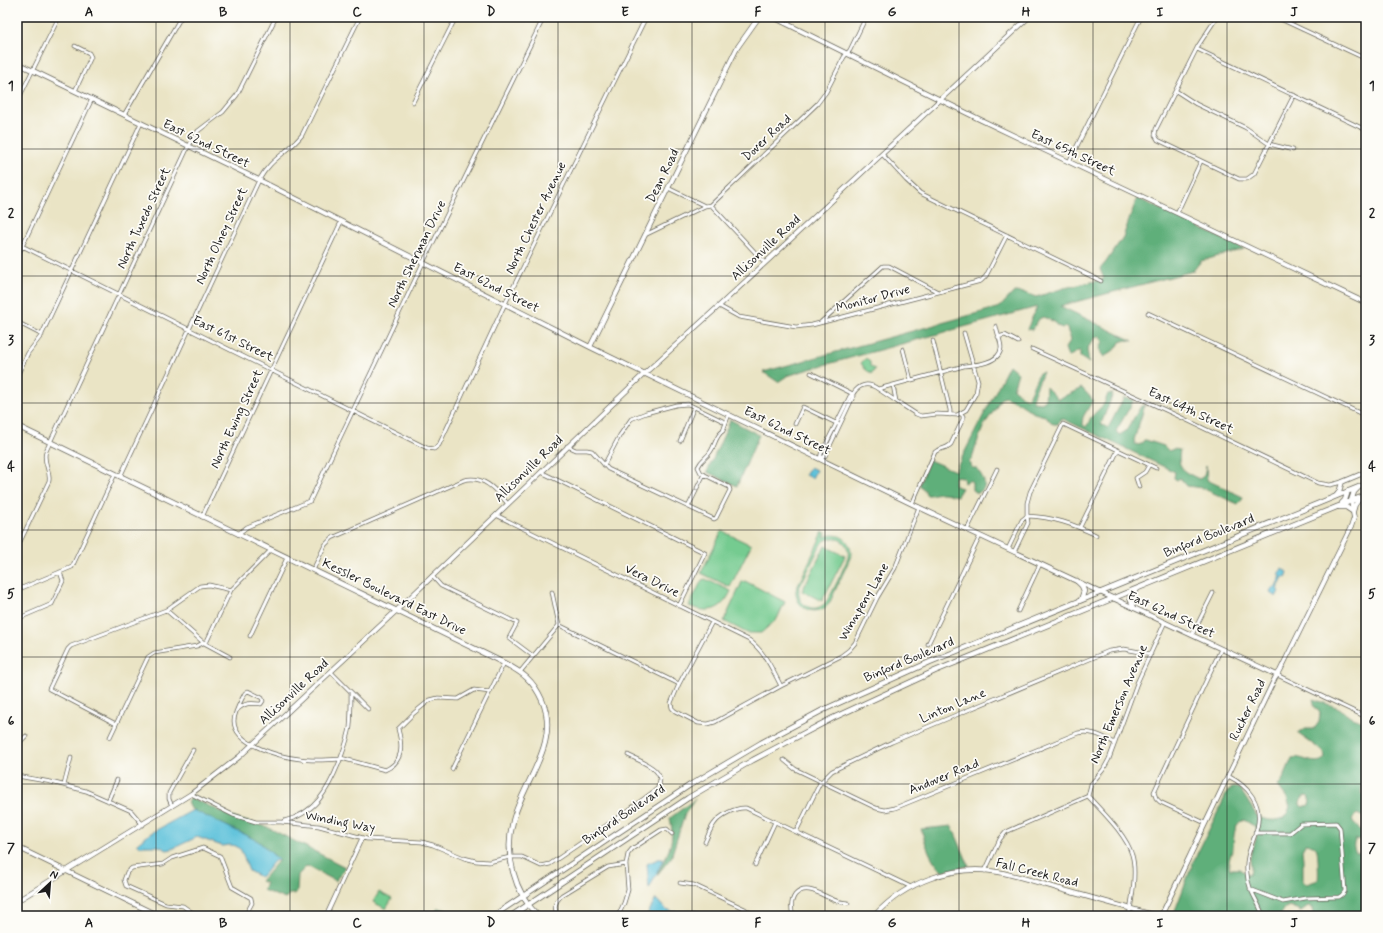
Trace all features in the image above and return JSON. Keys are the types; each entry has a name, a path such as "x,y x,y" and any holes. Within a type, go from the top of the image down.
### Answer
{"main road":[{"name":"Kessler Boulevard East Drive","path":"17,426 504,663 520,672 530,681 539,694 545,708 547,728 543,749 519,803 512,822 509,840 510,858 515,880 528,905 538,916"},
{"name":"Binford Boulevard","path":"493,916 725,763 796,725 892,678 1366,484"},
{"path":"1351,501 1354,492 1361,486"},
{"path":"1338,506 1345,500 1348,491"},
{"name":"Binford Boulevard","path":"511,916 681,802 798,735 861,704 915,680 1366,495"},
{"path":"1338,506 1346,507 1353,512"},
{"path":"1077,582 1082,586 1084,591 1081,600"},
{"path":"1134,608 1130,598 1131,594 1139,588"}],"street":[{"path":"17,102 59,17"},
{"path":"124,115 181,17"},
{"name":"North Tuxedo Street","path":"17,548 49,481 49,472 44,456 187,149 198,131 225,110 237,95 276,17"},
{"name":"North Olney Street","path":"120,477 259,180 269,164 295,143 303,133 360,17"},
{"path":"413,102 456,17"},
{"name":"North Sherman Drive","path":"238,534 246,527 310,501 423,263 544,17"},
{"name":"North Chester Avenue","path":"434,449 439,445 505,304 646,17"},
{"name":"Dean Road","path":"590,347 737,48 759,17"},
{"name":"East 65th Street","path":"773,17 940,100 1366,303"},
{"name":"Dover Road","path":"710,205 819,102 826,92 843,58 850,50 866,17"},
{"name":"Allisonville Road","path":"17,901 143,825 191,794 220,773 254,745 645,373 1029,17"},
{"path":"1069,162 1141,17"},
{"path":"1217,17 1196,49 1156,129 1155,136 1159,142 1239,179 1247,179 1254,174 1294,95"},
{"path":"1276,17 1366,59"},
{"path":"75,46 89,53 91,57 75,91"},
{"path":"1196,49 1366,130"},
{"name":"East 62nd Street","path":"17,63 259,180 590,347 912,504 1113,598 1164,624 1192,635 1366,717"},
{"path":"1176,91 1196,104 1246,128 1269,144 1293,150"},
{"path":"17,257 92,99"},
{"path":"17,376 28,353 42,335 141,123"},
{"path":"882,154 918,192 1102,281"},
{"path":"1177,213 1201,161"},
{"path":"668,188 705,206"},
{"path":"645,235 710,205 765,263"},
{"name":"North Ewing Street","path":"202,517 341,222"},
{"name":"Monitor Drive","path":"719,306 733,315 743,318 796,327 807,326 984,279 1006,235"},
{"name":"East 61st Street","path":"22,246 427,448 434,449"},
{"path":"819,323 880,267 883,266 889,266 938,292"},
{"path":"1148,313 1366,416"},
{"path":"17,322 42,335"},
{"path":"878,389 996,358 1000,349 996,326"},
{"path":"820,459 825,456 838,424 853,397 853,394 859,387 866,384 873,385 921,416 935,414 961,414 968,408 977,390 978,379 972,365 964,333"},
{"path":"998,337 1005,335 1018,342"},
{"path":"934,341 950,414"},
{"path":"903,349 911,380"},
{"name":"East 64th Street","path":"1032,349 1192,422 1318,483 1330,485 1344,481"},
{"path":"811,373 853,394"},
{"path":"893,384 896,401"},
{"path":"604,465 620,435 631,419 670,406 688,404 725,422"},
{"path":"794,424 803,406 838,424"},
{"path":"680,442 694,407"},
{"path":"568,446 576,450 587,450 592,452 608,469 628,477 641,485 711,519 716,518 730,490 729,486 701,473 698,467 701,460 712,450 720,433 723,431 729,414"},
{"path":"912,504 934,453 938,449 951,444 963,420 963,416 961,414"},
{"path":"1014,552 1028,523 1027,503 1030,492 1063,424 1156,468"},
{"path":"1080,527 1118,450"},
{"path":"1139,487 1136,478 1145,472 1149,465"},
{"path":"967,530 997,469"},
{"path":"541,472 704,553 679,606"},
{"path":"1335,496 1339,492 1344,481 1366,472"},
{"path":"17,590 72,567 115,474"},
{"path":"688,507 704,474"},
{"path":"312,570 325,545 332,538 461,481 474,479 486,482 508,504"},
{"path":"1344,481 1348,491"},
{"name":"Rucker Road","path":"1353,512 1355,505 1360,498"},
{"name":"Rucker Road","path":"1161,916 1277,675 1351,527 1353,512 1351,501"},
{"name":"Winnpeny Lane","path":"680,684 672,699 671,705 675,711 698,723 710,724 849,650 854,644 879,595 898,564 909,530 919,507"},
{"name":"Vera Drive","path":"496,515 742,636 755,645 766,658 781,686"},
{"path":"1008,549 1022,520 1027,516 1058,520 1080,527 1096,535"},
{"path":"928,644 980,536"},
{"path":"110,737 148,656 154,653 198,646 204,643 209,637 230,590 271,550"},
{"path":"250,636 287,558"},
{"path":"1018,611 1040,564"},
{"path":"17,619 52,604 63,581 60,572"},
{"path":"432,576 441,586 517,623 509,638 533,656"},
{"path":"116,724 50,689 66,651 70,647 166,610 200,586 209,585 230,590"},
{"path":"552,592 559,625"},
{"path":"1192,635 1213,593"},
{"path":"166,610 204,643 230,657"},
{"path":"559,625 680,684 712,622"},
{"name":"North Emerson Avenue","path":"1088,796 1091,784 1106,764 1137,683 1164,624"},
{"path":"520,672 559,625"},
{"name":"Linton Lane","path":"796,832 821,781 832,771 892,742 1109,651 1124,649 1151,654"},
{"path":"1206,823 1160,802 1155,797 1154,790 1221,649"},
{"path":"452,769 504,663"},
{"path":"331,672 368,709"},
{"path":"237,710 244,704 251,702 261,704 263,700 261,697 247,691 237,710 234,720 236,730 240,736 254,745 279,756 300,760 340,759 385,770 396,763 399,758 401,751 398,730 427,702 438,698 458,699 474,690 490,692"},
{"path":"281,822 301,815 317,803 328,788 340,759 349,730 351,693"},
{"name":"Andover Road","path":"784,760 795,769 876,808 888,810 1078,733 1092,733 1115,743"},
{"path":"17,745 26,736"},
{"path":"172,806 169,799 169,793 193,750"},
{"name":"Winding Way","path":"191,794 247,820 265,823 281,822 323,827 367,839 422,842 476,861 489,862 524,857 538,865 543,866 549,865 655,791 659,786 660,781 657,771 653,767 628,755"},
{"path":"64,785 71,758"},
{"path":"17,776 45,780 86,791 131,811 143,825"},
{"path":"1228,776 1244,786 1253,798 1258,815 1255,833 1247,858 1247,872 1250,889 1263,916"},
{"path":"108,801 117,780"},
{"path":"985,871 1000,839 1006,832 1088,796 1122,836 1131,852 1134,869 1129,916"},
{"path":"705,842 717,821 738,808 746,808 911,887"},
{"path":"755,865 775,822"},
{"path":"1250,889 1283,902 1306,898 1339,897 1342,896 1345,889 1340,828 1338,824 1333,822 1301,824 1290,833 1255,833"},
{"path":"618,916 628,890 626,857 632,849 661,830 667,829 672,834"},
{"path":"326,916 362,838"},
{"path":"17,847 159,916"},
{"path":"197,916 180,905 166,904 126,886 124,880 128,870 132,868 163,864 172,858 199,849 205,849 220,857 232,887 251,898 252,903 245,916"},
{"path":"558,916 555,911 556,902 562,895 608,867 626,864"},
{"name":"Fall Creek Road","path":"874,916 891,900 911,887 928,879 948,873 968,870 1006,874 1157,916"},
{"path":"680,883 694,885 745,909 754,916"},
{"path":"793,916 791,907 792,900 795,895 803,890 812,890 833,900 848,903"}],"green space":[{"path":"1137,198 1244,249 1201,261 1193,271 1060,306 1133,341 1126,340 1120,342 1117,348 1104,357 1100,350 1103,342 1100,336 1095,338 1087,349 1089,363 1080,357 1080,350 1068,357 1065,348 1071,340 1066,326 1063,328 1057,326 1055,322 1043,317 1039,319 1032,330 1027,329 1037,307 806,370 787,376 778,382 763,372 1000,307 1014,292 1025,293 1036,297 1064,288 1104,279 1100,269 1123,237"},
{"path":"866,358 870,362 870,366 875,369 872,374 865,369 861,363"},
{"path":"1009,365 1018,373 1013,389 1026,399 1039,373 1043,372 1033,396 1033,402 1041,403 1045,401 1046,387 1058,399 1082,388 1093,400 1083,417 1082,424 1086,427 1091,417 1104,404 1108,394 1113,394 1101,424 1108,428 1124,398 1134,400 1116,431 1119,435 1126,431 1141,406 1145,405 1134,440 1135,444 1140,445 1144,440 1146,440 1164,446 1169,451 1173,449 1180,450 1179,462 1180,466 1185,472 1199,479 1204,476 1206,466 1207,480 1243,497 1242,500 1238,504 1202,488 1187,486 1180,478 1177,480 1174,478 1175,472 1061,418 1058,424 1053,424 1045,416 1034,413 1019,403 1005,397 1000,399 996,408 984,425 972,459 969,462 971,467 977,468 983,478 984,487 982,490 978,493 972,490 972,482 969,480 964,483 963,478 956,476 954,483 955,486 962,488 957,496 947,493 926,495 925,490 919,486 929,460 955,471"},
{"path":"729,419 759,435 737,486 707,472 730,421"},
{"path":"722,531 751,545 730,587 701,573"},
{"path":"823,532 826,533 824,537 835,535 844,538 851,550 851,556 829,604 818,610 813,611 807,609 799,602 796,590","holes":["835,538 839,539 847,546 848,558 825,603 818,608 807,607 800,600 799,588 821,544 824,541"]},
{"path":"825,546 845,556 822,601 802,591"},
{"path":"705,579 731,591 723,603 714,609 702,610 689,606 702,580"},
{"path":"745,581 785,602 777,619 761,633 747,633 724,621 742,582"},
{"path":"1313,699 1339,708 1353,718 1366,723 1366,783 1362,787 1361,793 1363,795 1366,794 1366,818 1357,814 1352,819 1354,824 1366,832 1366,842 1365,840 1356,839 1354,849 1356,853 1363,854 1366,852 1366,916 1313,916 1312,907 1308,906 1301,911 1289,906 1285,908 1280,916 1178,916 1175,912 1176,908 1194,860 1228,791 1234,788 1240,789 1257,816 1263,819 1277,820 1283,818 1286,816 1290,807 1287,798 1278,786 1283,779 1292,758 1300,758 1317,762 1325,758 1324,753 1321,750 1297,733 1305,729 1314,729 1319,722 1320,713 1315,707","holes":["1308,796 1310,802 1309,805 1303,807 1300,805 1300,802 1303,797","1244,820 1256,827 1257,831 1250,858 1251,868 1249,874 1239,869 1230,869 1229,866 1235,831 1240,822","1306,843 1314,846 1317,852 1318,880 1307,884 1303,882 1302,850"]},
{"path":"192,798 237,819 267,827 345,867 336,881 307,866 298,875 297,891 295,894 289,894 285,899 263,890 266,883 261,881 279,860 258,841 193,810 189,807 187,802"},
{"path":"695,799 685,814 672,854 673,855 657,875 670,848 672,827 670,818"},
{"path":"952,826 969,866 943,871 932,857 921,829"},
{"path":"379,892 392,899 386,909 373,902"},
{"path":"438,908 452,911 449,916 435,916 434,915"}],"water":[{"path":"810,467 816,470 812,478 805,475"},
{"path":"1282,568 1288,572 1286,578 1283,577 1277,589 1279,591 1276,597 1270,593 1272,588 1275,588 1281,576 1279,575"},
{"path":"193,810 258,841 279,860 274,861 260,877 249,871 241,850 236,846 222,846 197,837 167,850 159,846 140,846 137,844 151,833"},
{"path":"658,859 663,860 649,889 647,864"},
{"path":"656,899 666,910 674,912 696,911 707,916 647,915"}]}
